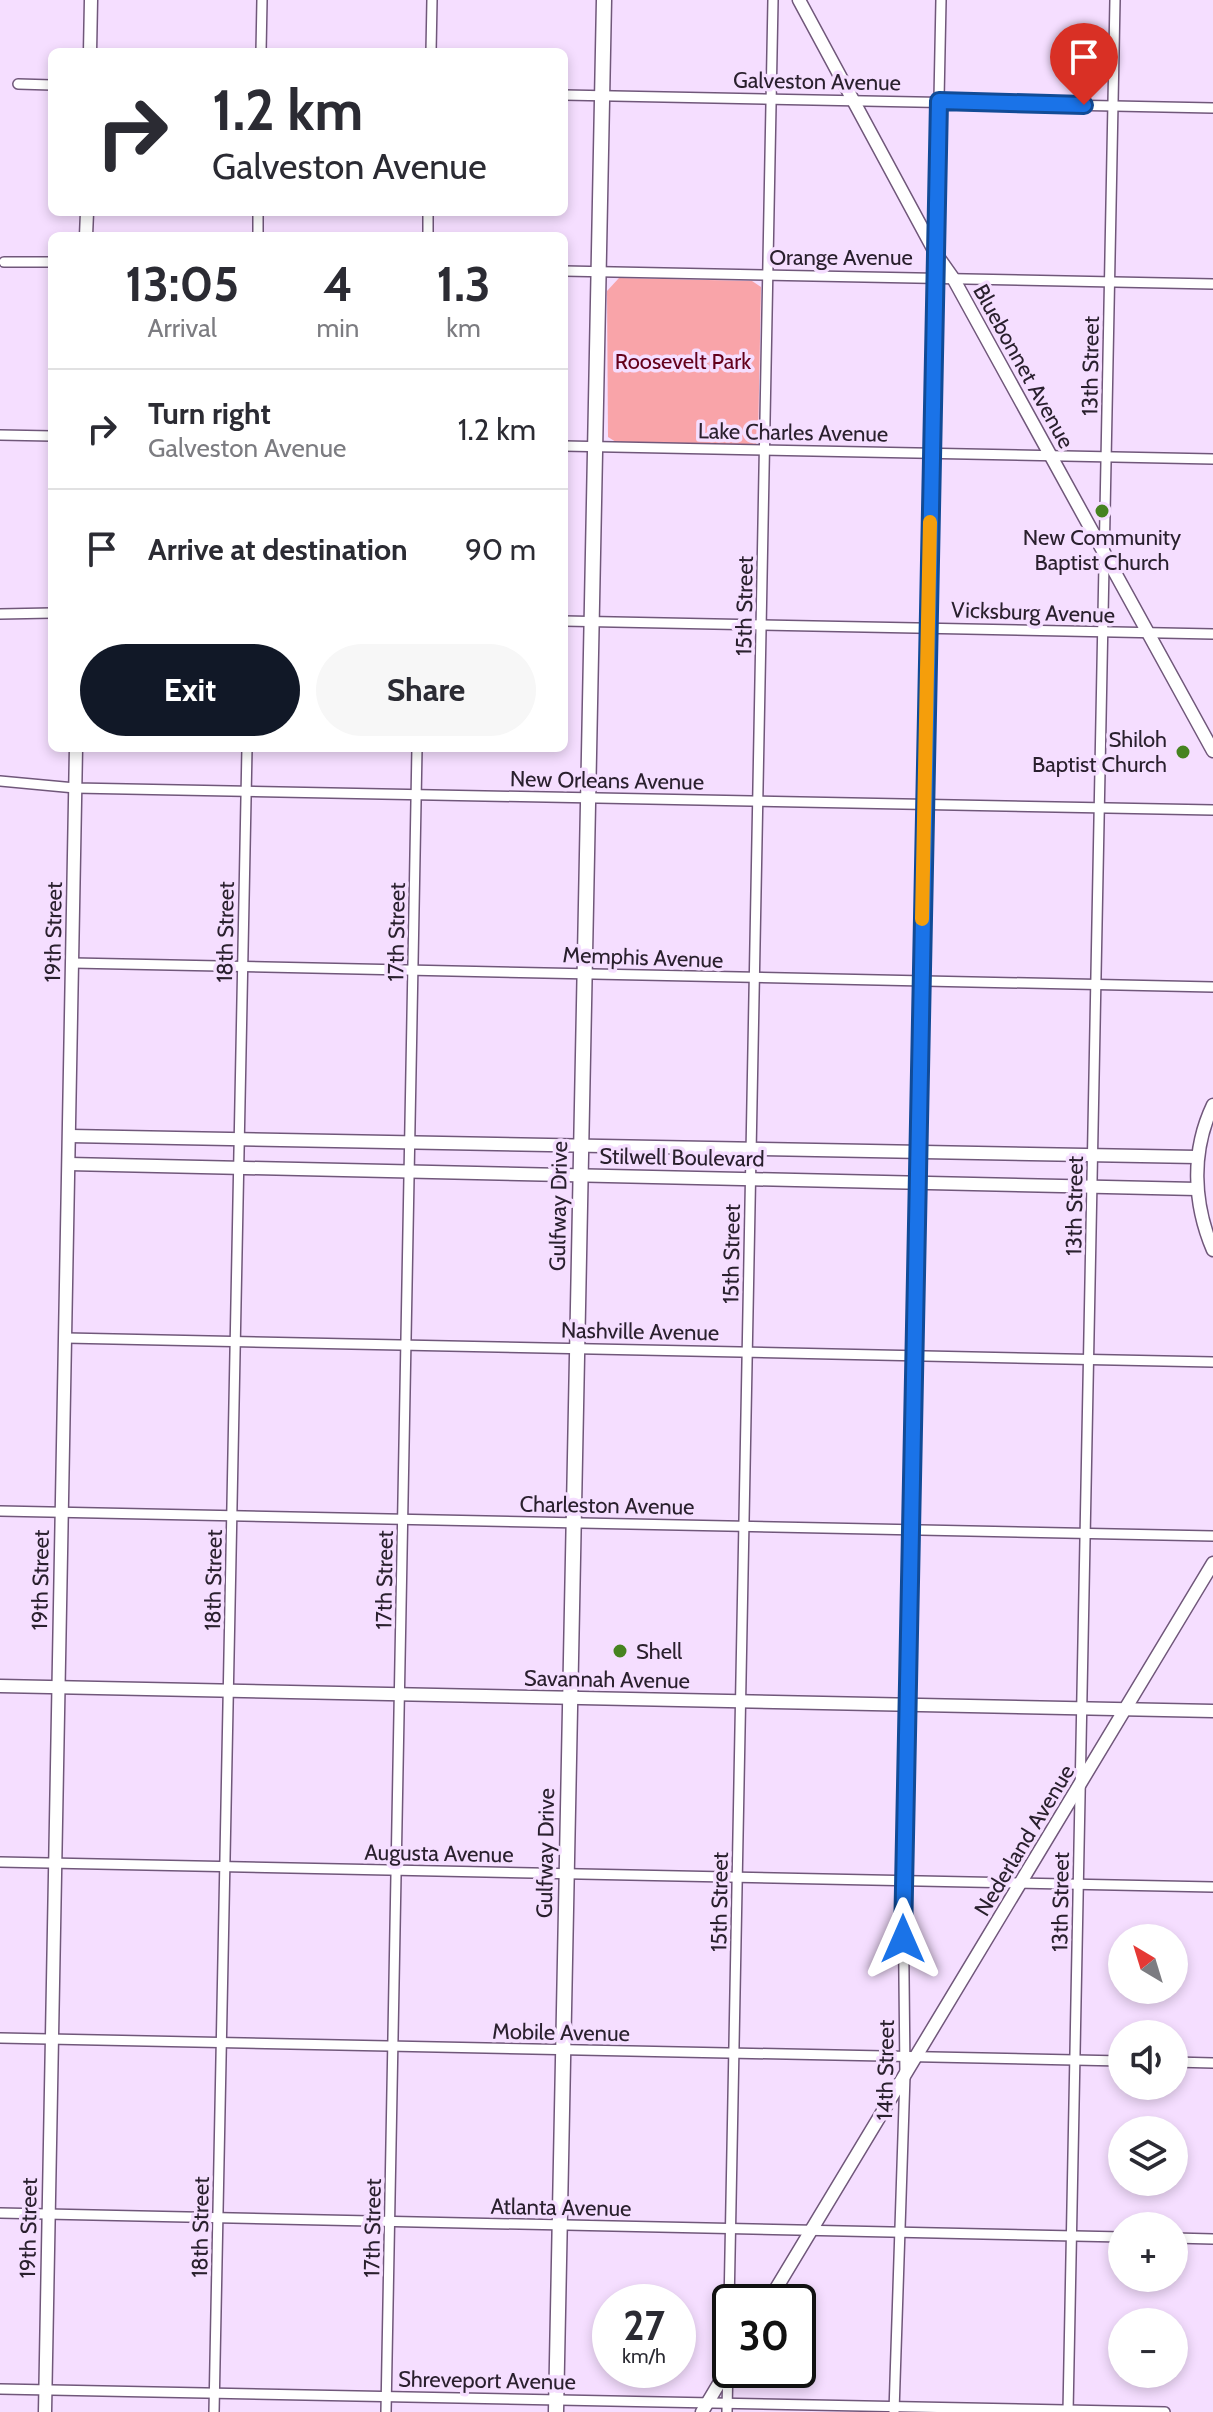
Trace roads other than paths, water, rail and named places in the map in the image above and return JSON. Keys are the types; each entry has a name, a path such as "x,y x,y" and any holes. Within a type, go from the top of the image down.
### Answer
{"main road":[{"name":"Gulfway Drive","path":"556,2406 604,0"}],"street":[{"path":"90,48 91,0"},
{"path":"261,48 262,0"},
{"path":"431,48 432,0"},
{"name":"15th Street","path":"729,2284 773,0"},
{"name":"Bluebonnet Avenue","path":"799,0 936,254 953,278 1213,751"},
{"name":"14th Street","path":"910,2056 903,1880 941,0"},
{"name":"13th Street","path":"1068,2411 1115,0"},
{"path":"18,84 48,85"},
{"name":"Galveston Avenue","path":"568,95 1213,108"},
{"path":"4,262 48,262"},
{"name":"Orange Avenue","path":"568,271 1213,284"},
{"path":"0,435 48,436"},
{"name":"Lake Charles Avenue","path":"568,446 1213,459"},
{"path":"0,614 48,613"},
{"name":"Vicksburg Avenue","path":"568,621 1213,634"},
{"name":"19th Street","path":"45,2412 76,752"},
{"name":"18th Street","path":"214,2412 247,752"},
{"name":"17th Street","path":"386,2412 417,752"},
{"name":"New Orleans Avenue","path":"0,781 75,788 1213,810"},
{"name":"Memphis Avenue","path":"73,963 1213,987"},
{"path":"1213,1105 1200,1137 1197,1157 1201,1220 1213,1250"},
{"name":"Stilwell Boulevard","path":"70,1136 1197,1157"},
{"name":"Stilwell Boulevard","path":"69,1164 917,1180 1197,1189"},
{"name":"Nashville Avenue","path":"66,1338 914,1353 1213,1362"},
{"name":"Charleston Avenue","path":"0,1511 1213,1536"},
{"name":"Nederland Avenue","path":"779,2284 905,2075 910,2056 1020,1885 1213,1563"},
{"name":"Savannah Avenue","path":"0,1686 1213,1711"},
{"name":"Augusta Avenue","path":"0,1862 1213,1887"},
{"name":"Mobile Avenue","path":"0,2038 1108,2061"},
{"path":"1188,2062 1213,2063"},
{"name":"14th Street","path":"894,2409 905,2075"},
{"name":"Atlanta Avenue","path":"0,2213 1108,2237"},
{"path":"1188,2238 1213,2239"},
{"path":"704,2407 716,2388"},
{"name":"Shreveport Avenue","path":"0,2389 386,2396 556,2406 1165,2412"}],"place":[{"name":"New Community Baptist Church","path":"1102,511"},
{"name":"Shiloh Baptist Church","path":"1183,752"},
{"name":"Shell","path":"620,1651"}],"park label":[{"name":"Roosevelt Park","path":"683,361"}]}
